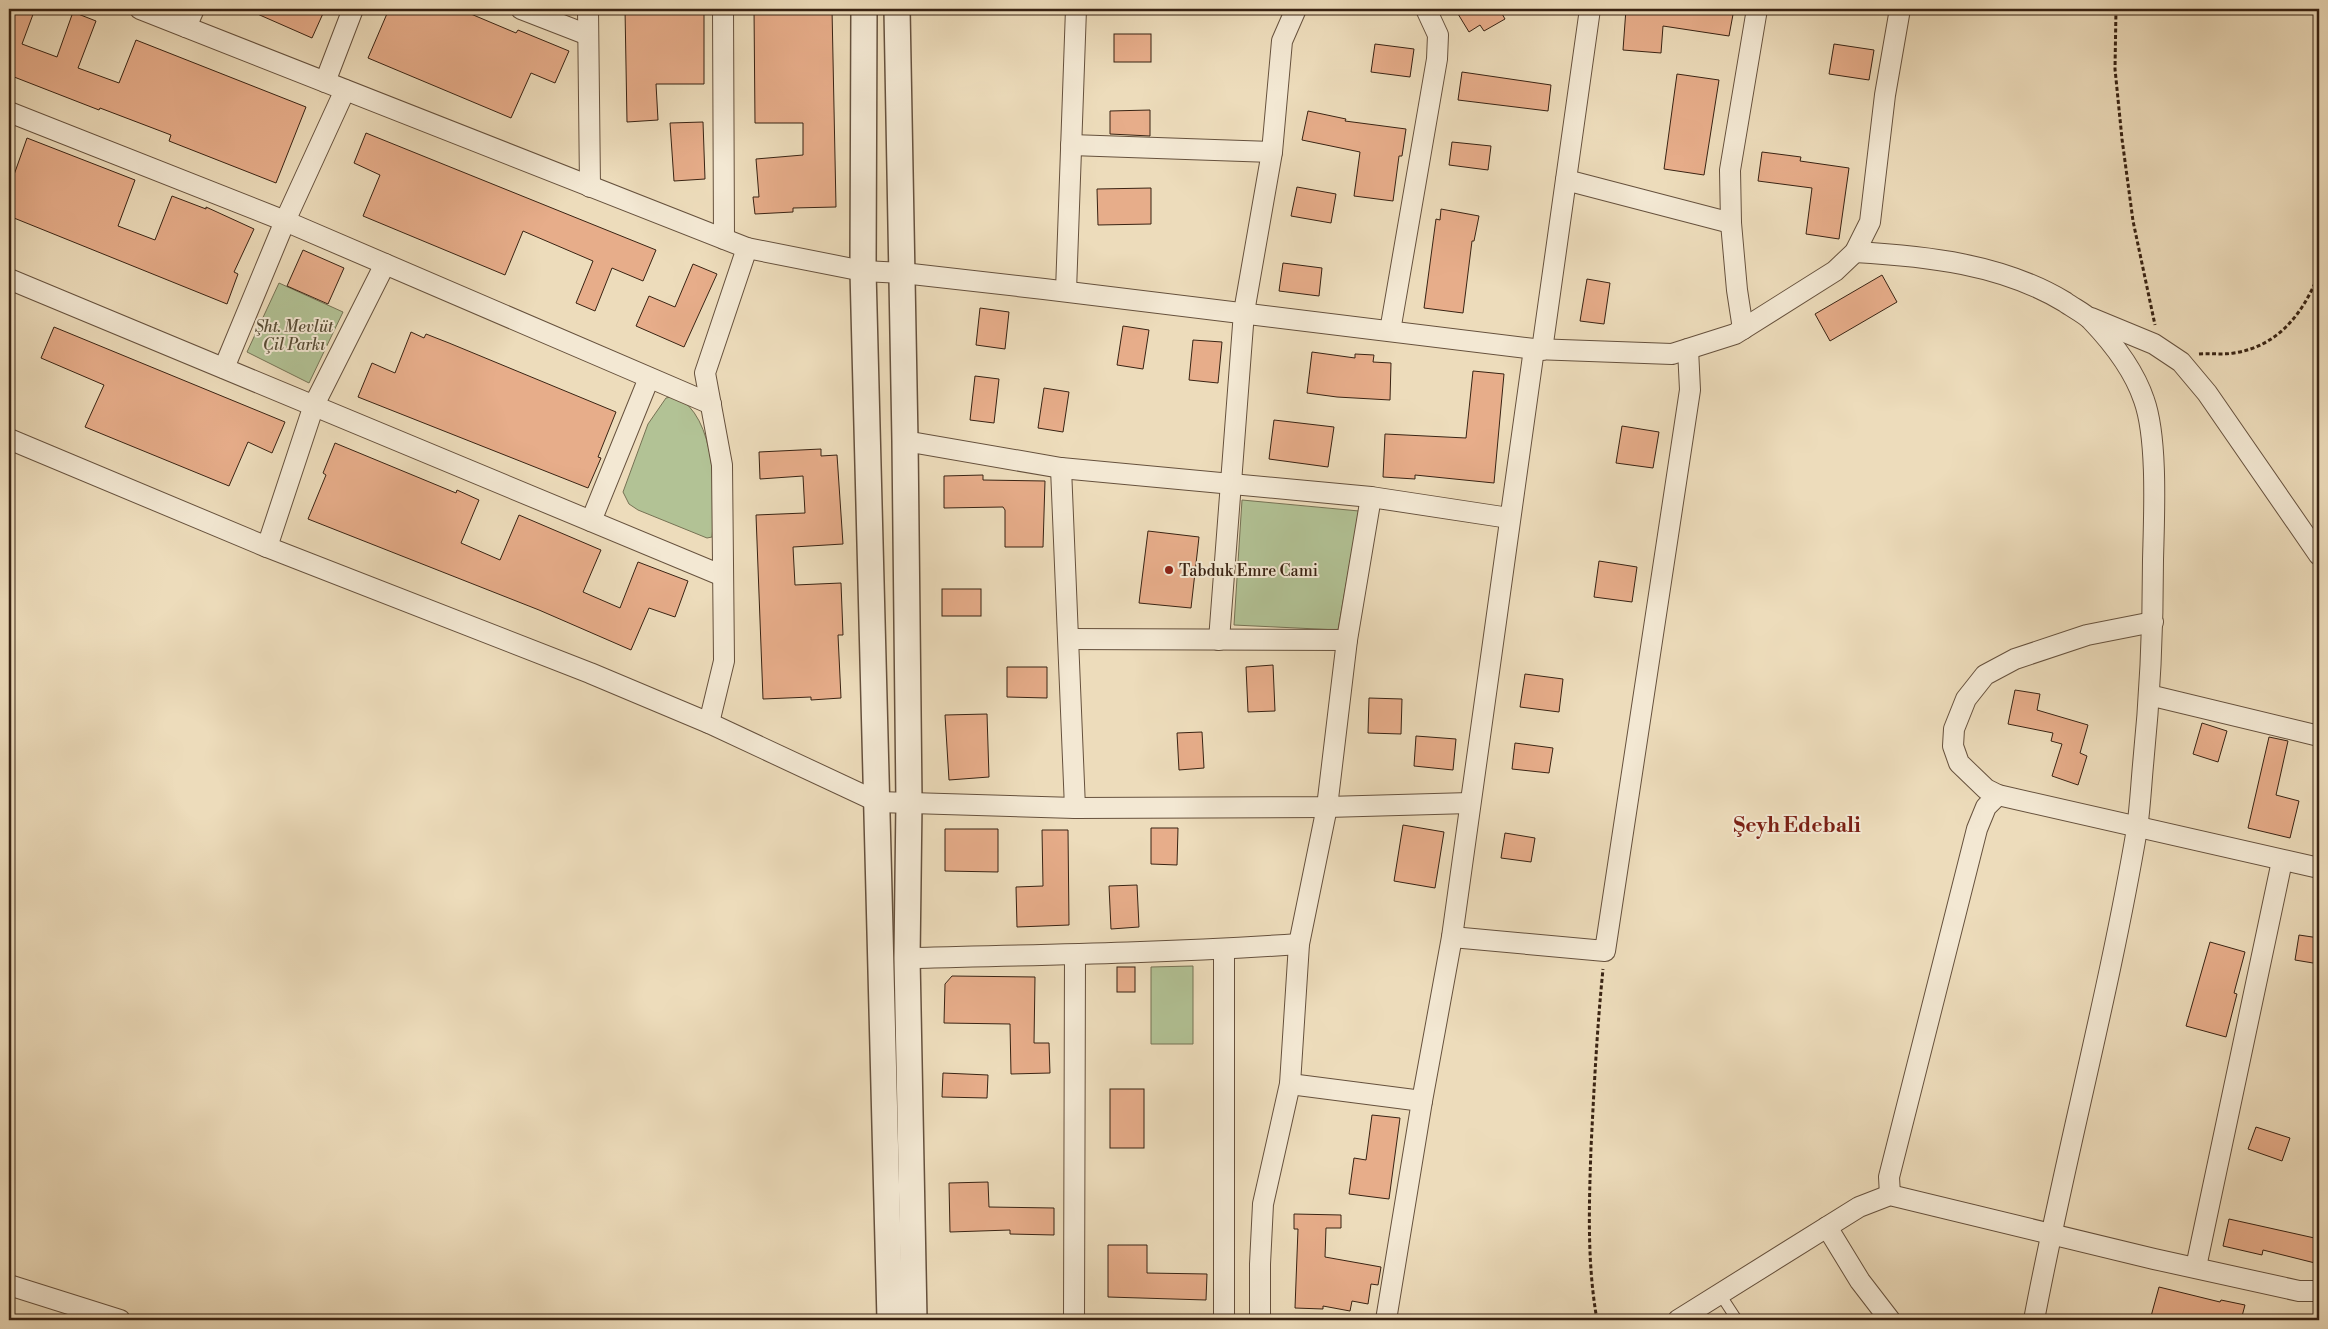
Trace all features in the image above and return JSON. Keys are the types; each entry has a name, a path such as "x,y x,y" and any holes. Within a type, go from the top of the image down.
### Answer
{"street":[{"path":"140,9 190,18 325,82 747,248 863,271 902,273 1066,291 1538,349 1672,354 1735,334 1835,271 1855,252 1870,222 1885,95 1900,9"},
{"path":"325,82 353,9"},
{"path":"521,9 588,34"},
{"path":"588,9 590,186"},
{"path":"723,9 724,239"},
{"path":"864,9 863,271 890,1320"},
{"path":"897,9 905,442 909,802 907,958 914,1320"},
{"path":"1066,291 1076,9"},
{"path":"1219,640 1244,312 1272,152 1282,41 1296,9"},
{"path":"1390,331 1437,59 1438,35 1426,9"},
{"path":"1386,1320 1422,1101 1452,937 1509,518 1566,180 1590,9"},
{"path":"1743,329 1737,290 1731,223 1730,170 1757,9"},
{"path":"224,368 285,220 345,90"},
{"path":"9,113 285,220 711,404"},
{"path":"1071,146 1272,152"},
{"path":"1566,180 1731,223"},
{"path":"709,722 724,661 722,466 705,372 747,248"},
{"path":"1855,252 1922,256 1990,270 2048,292 2089,318 2154,344 2180,362 2208,393 2319,555"},
{"path":"267,546 314,405 385,264"},
{"path":"9,278 723,576"},
{"path":"2034,1320 2050,1234 2106,980 2137,827 2149,695 2153,622 2151,436 2145,403 2135,379 2120,356 2089,318"},
{"path":"1452,937 1605,951 1690,390 1688,349"},
{"path":"591,521 650,378"},
{"path":"905,442 1061,468 1371,497 1509,518"},
{"path":"11,444 709,722 878,802 1074,808 1327,807 1470,803"},
{"path":"1061,468 1074,808"},
{"path":"1260,1320 1263,1204 1290,1084 1299,944 1327,807 1347,640 1371,497"},
{"path":"2153,622 2087,635 2015,659 1985,675 1966,699 1954,729 1953,746 1959,763 1986,789 1998,795 2319,868"},
{"path":"1069,640 1347,640"},
{"path":"2149,695 2319,736"},
{"path":"1890,1195 1889,1177 1977,829 1986,807 1998,795"},
{"path":"2196,1267 2282,861"},
{"path":"907,958 1224,949 1299,944"},
{"path":"1224,949 1224,1320"},
{"path":"1074,1320 1075,954"},
{"path":"1290,1084 1422,1101"},
{"path":"1678,1320 1859,1207 1890,1195 2154,1259 2299,1291 2319,1291"},
{"path":"1828,1227 1860,1281 1890,1320"},
{"path":"2020,1320 2050,1234"},
{"path":"9,1285 120,1320"}],"lane":[{"path":"1720,1294 1737,1320"}],"path":[{"path":"2116,9 2115,69 2122,139 2135,230 2154,320 2154,344"},
{"path":"2180,362 2194,354 2222,354 2246,350 2271,340 2282,332 2301,312 2319,274"},
{"path":"1597,1320 1590,1276 1590,1183 1595,1044 1605,951"}],"green space":[{"name":"Şht. Mevlüt Çil Parkı","path":"279,283 343,312 309,383 247,352"},
{"path":"675,396 689,406 699,421 706,439 711,459 713,480 712,537 707,538 638,510 629,504 623,492 648,424 666,398"},
{"path":"1242,500 1359,511 1338,630 1234,625"},
{"path":"1193,966 1193,1044 1151,1044 1151,967"}],"building":[{"path":"9,9 35,9 22,44 57,57 73,12 96,21 78,68 119,83 136,40 306,107 276,183 169,141 171,135 100,108 99,110 9,75"},
{"path":"246,9 325,9 312,38"},
{"path":"389,9 459,9 516,33 518,30 569,51 555,83 531,73 511,118 368,58"},
{"path":"625,9 704,9 704,84 656,84 658,120 627,122"},
{"path":"754,9 832,9 836,207 793,208 793,212 755,214 753,197 759,197 756,159 803,155 803,123 755,123"},
{"path":"1455,9 1507,9 1501,12 1505,19 1484,31 1480,25 1469,32"},
{"path":"1626,9 1734,9 1729,36 1663,26 1661,53 1623,50"},
{"path":"1114,34 1151,34 1151,62 1114,62"},
{"path":"1375,44 1414,49 1410,77 1371,72"},
{"path":"1834,44 1874,50 1869,80 1829,74"},
{"path":"1462,72 1551,85 1548,111 1458,100"},
{"path":"1677,74 1719,80 1704,175 1664,169"},
{"path":"1150,110 1150,136 1110,134 1110,111"},
{"path":"1308,111 1346,119 1345,121 1406,129 1402,156 1399,156 1393,201 1354,196 1360,152 1302,140"},
{"path":"703,122 705,179 674,181 670,123"},
{"path":"366,133 656,250 643,281 612,268 595,311 576,303 593,261 523,231 505,275 363,216 380,175 354,163"},
{"path":"27,138 135,180 118,226 155,240 172,196 206,209 206,207 254,229 234,272 238,274 227,304 9,216 9,189"},
{"path":"1452,142 1491,146 1488,170 1449,165"},
{"path":"1762,152 1801,157 1800,161 1849,168 1839,239 1806,234 1812,188 1758,181"},
{"path":"1297,187 1336,194 1331,223 1291,216"},
{"path":"1151,188 1151,224 1098,225 1097,189"},
{"path":"1441,209 1479,216 1474,241 1472,241 1463,313 1424,308 1436,219 1440,220"},
{"path":"303,250 344,268 328,304 287,286"},
{"path":"1283,263 1322,268 1319,296 1279,291"},
{"path":"693,264 717,274 684,347 636,326 649,296 675,307"},
{"path":"1882,275 1897,302 1830,341 1815,314"},
{"path":"1587,279 1610,283 1604,324 1580,321"},
{"path":"980,308 1009,312 1005,349 976,345"},
{"path":"1123,326 1149,330 1143,369 1117,365"},
{"path":"54,327 285,422 272,453 248,442 229,486 85,427 104,385 41,358"},
{"path":"411,332 424,338 426,334 616,412 598,457 601,458 588,488 358,397 372,363 395,373"},
{"path":"1193,340 1222,342 1218,383 1189,380"},
{"path":"1312,352 1355,358 1355,354 1374,355 1373,362 1391,363 1390,400 1307,393"},
{"path":"1473,371 1504,374 1494,483 1415,475 1415,479 1383,477 1385,434 1466,438"},
{"path":"975,376 999,379 994,423 970,420"},
{"path":"1044,388 1069,392 1063,432 1038,428"},
{"path":"1274,420 1334,427 1328,467 1269,459"},
{"path":"1622,426 1659,432 1653,468 1616,463"},
{"path":"335,443 456,493 457,490 479,500 461,543 500,560 519,515 601,550 583,592 620,608 638,562 688,581 675,617 649,608 631,650 539,610 308,519 326,475 323,473"},
{"path":"821,449 821,456 837,455 843,544 793,547 795,585 841,583 843,635 838,635 841,698 811,700 811,697 763,699 756,515 805,513 803,476 760,479 759,452"},
{"path":"983,475 983,480 1045,481 1043,547 1005,547 1005,510 1003,507 944,508 944,476"},
{"name":"Tabduk Emre Cami","path":"1148,531 1199,537 1191,608 1139,603"},
{"path":"1599,561 1637,567 1632,602 1594,597"},
{"path":"942,589 981,589 981,616 942,616"},
{"path":"1273,665 1275,711 1248,712 1246,667"},
{"path":"1007,667 1047,667 1047,698 1007,697"},
{"path":"1525,674 1563,679 1559,712 1520,707"},
{"path":"2015,690 2040,694 2037,710 2088,725 2080,753 2087,756 2078,785 2052,776 2062,744 2051,741 2053,733 2008,724"},
{"path":"1369,698 1402,699 1401,734 1368,733"},
{"path":"987,714 989,777 949,780 945,715"},
{"path":"2202,723 2227,731 2218,762 2193,754"},
{"path":"1202,732 1204,768 1179,770 1177,733"},
{"path":"1416,736 1456,739 1453,770 1414,766"},
{"path":"2269,737 2288,741 2276,795 2299,801 2290,838 2248,828"},
{"path":"1515,743 1553,748 1549,773 1512,769"},
{"path":"1403,825 1444,832 1435,888 1394,881"},
{"path":"1151,828 1178,828 1177,865 1151,864"},
{"path":"945,829 998,829 998,872 945,871"},
{"path":"1042,830 1068,830 1069,925 1017,927 1016,887 1043,886"},
{"path":"1505,833 1535,838 1531,862 1501,858"},
{"path":"1137,885 1139,927 1111,929 1109,886"},
{"path":"2299,935 2319,938 2319,964 2295,960"},
{"path":"2210,942 2245,952 2234,993 2237,994 2226,1037 2186,1026"},
{"path":"1117,967 1135,967 1135,992 1117,992"},
{"path":"952,976 1035,977 1034,1043 1049,1043 1050,1073 1011,1074 1010,1024 944,1023 945,984"},
{"path":"943,1073 988,1075 987,1098 942,1097"},
{"path":"1110,1089 1144,1089 1144,1148 1110,1148"},
{"path":"1372,1115 1400,1118 1389,1199 1349,1194 1354,1158 1366,1160"},
{"path":"2256,1127 2290,1138 2282,1161 2248,1149"},
{"path":"988,1182 989,1207 1054,1208 1054,1235 1010,1234 1010,1230 950,1232 949,1183"},
{"path":"1294,1214 1341,1215 1341,1228 1326,1228 1325,1257 1381,1267 1378,1285 1371,1284 1368,1304 1352,1301 1350,1311 1323,1306 1323,1309 1295,1308 1298,1229 1294,1229"},
{"path":"2229,1219 2319,1239 2315,1263 2263,1250 2262,1255 2223,1246"},
{"path":"1108,1245 1147,1245 1147,1273 1207,1274 1206,1300 1108,1297"},
{"path":"2159,1287 2220,1302 2221,1300 2245,1305 2241,1320 2150,1320"}],"place":[{"name":"Tabduk Emre Cami","path":"1169,570"}],"district":[{"name":"Şeyh Edebali","path":"1797,825"}]}
